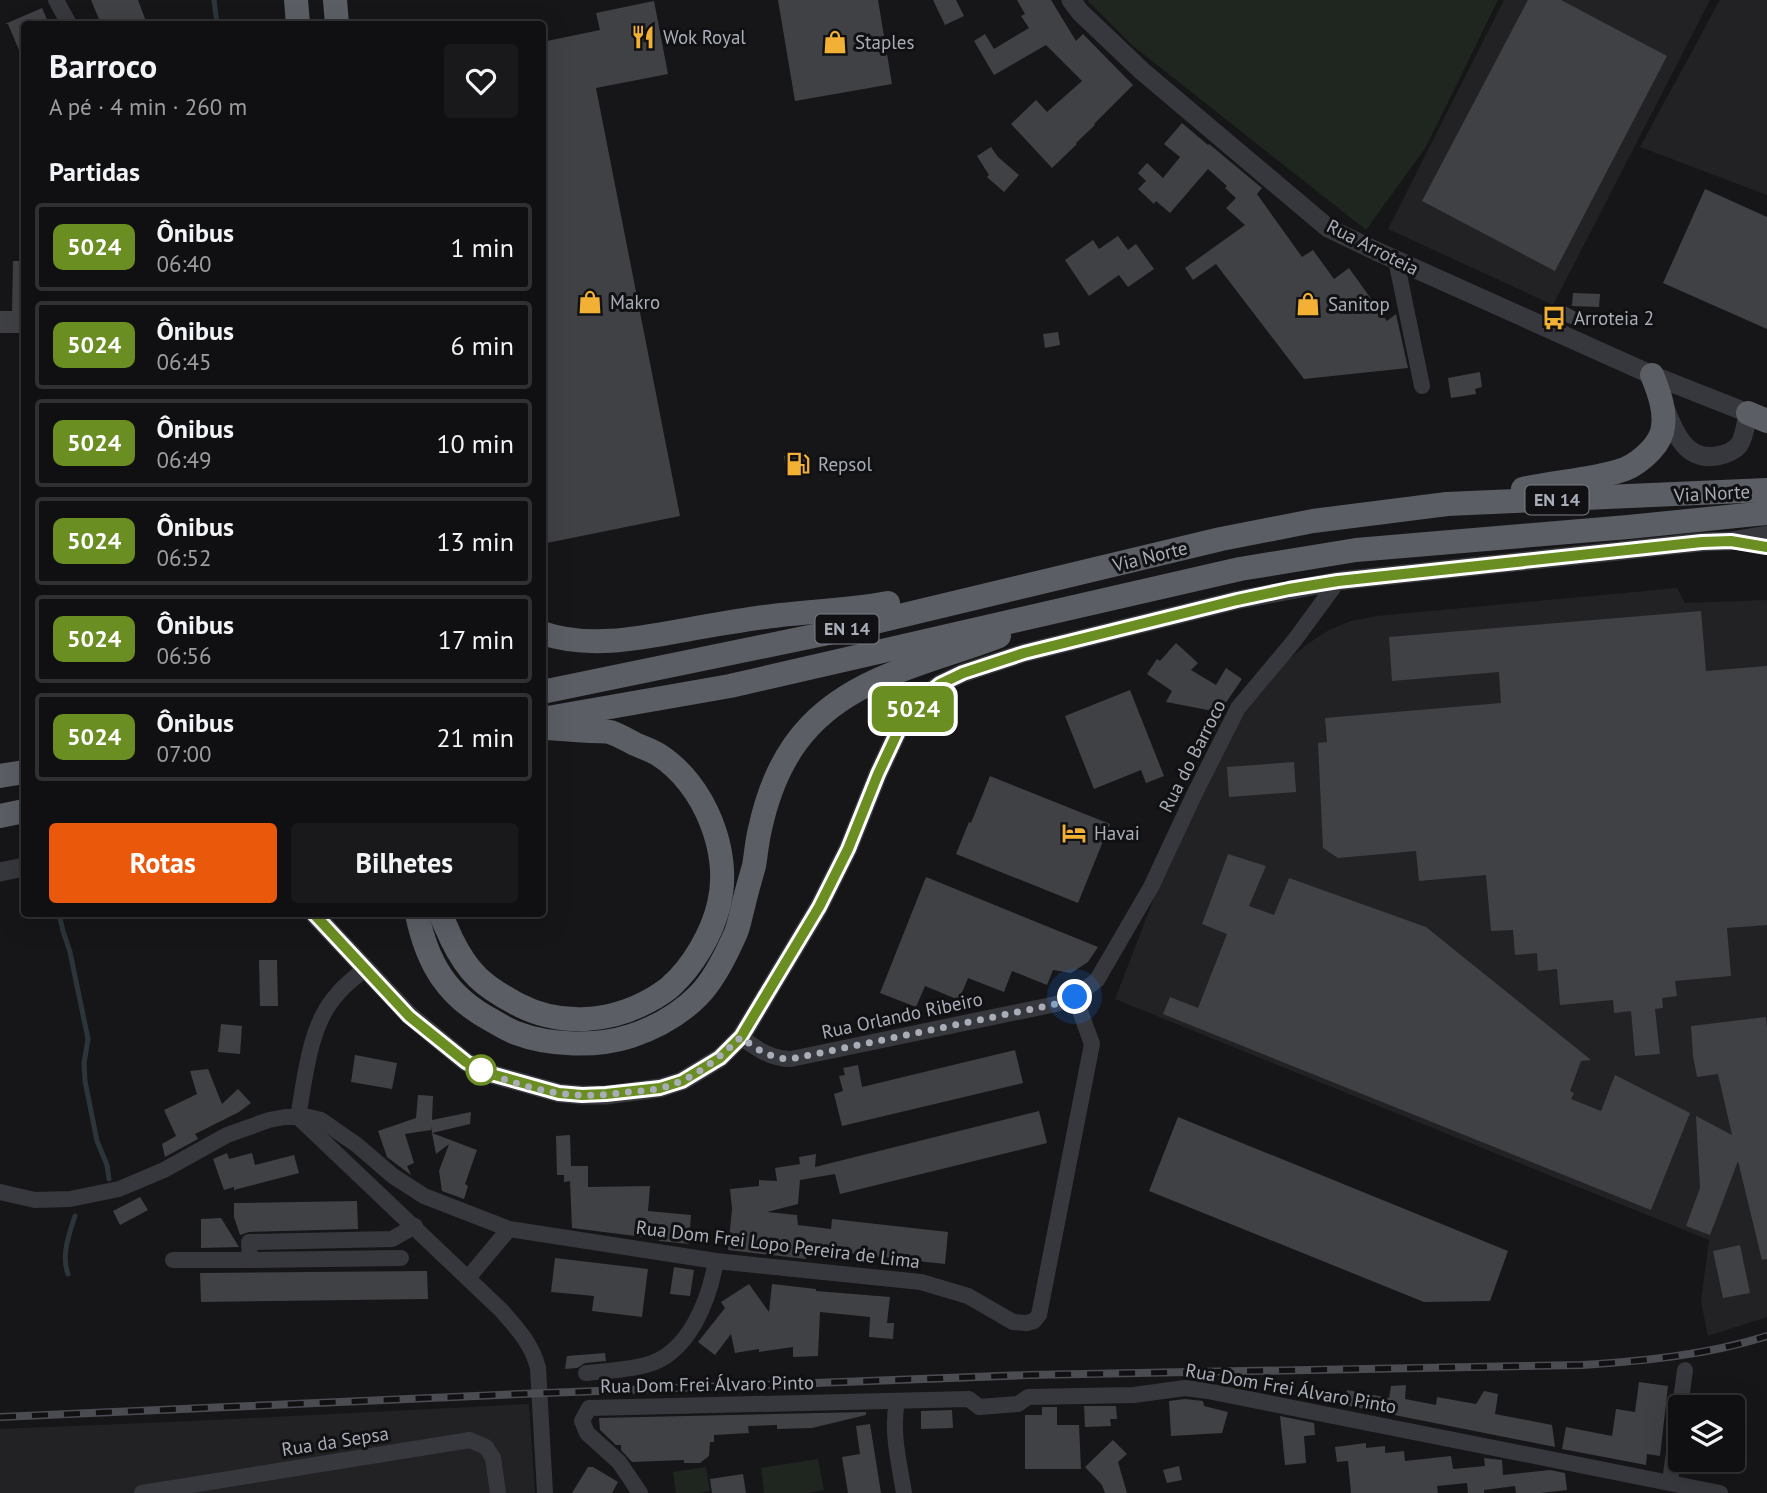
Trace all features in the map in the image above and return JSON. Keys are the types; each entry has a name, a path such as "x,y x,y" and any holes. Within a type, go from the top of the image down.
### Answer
{"highway":[{"path":"296,0 298,21"},
{"path":"335,0 337,21"},
{"path":"1447,505 1621,471 1652,450 1661,433 1663,414 1656,384"},
{"name":"Via Norte","path":"546,691 834,632 1221,539 1313,521 1447,505 1767,490"},
{"name":"Via Norte","path":"546,718 730,686 1240,569 1356,550 1767,513"},
{"path":"546,634 561,639 607,642 769,617 856,609 1150,556"},
{"path":"417,917 428,954 438,975 452,992 481,1015 516,1033 574,1044 599,1043 644,1032 672,1016 699,995 729,948 735,936 754,865 760,828 771,789 788,753 810,725 838,702 886,675 970,648 1086,603"},
{"path":"442,917 466,966 479,980 532,1012 554,1018 578,1020 621,1013 640,1006 670,988 685,971 711,930 720,903 720,850 711,821 685,778 659,755 610,732 546,728"},
{"path":"0,816 21,812"}],"street":[{"path":"56,0 67,21"},
{"name":"Rua Arroteia","path":"1071,0 1080,12 1142,71 1328,228 1656,384 1757,417"},
{"path":"1396,260 1422,386"},
{"path":"1656,384 1672,428 1684,446 1698,456 1712,457 1728,453 1739,445 1757,417"},
{"path":"317,917 409,1016 466,1062 484,1072 559,1093 606,1094 660,1088 682,1081 720,1058 741,1037 819,907 848,849 900,727 920,700 940,684 963,673 1024,653 1237,600 1338,581 1731,541 1767,535"},
{"path":"1731,541 1767,547"},
{"name":"Rua do Barroco","path":"1075,997 1097,980 1151,887 1238,708 1294,641 1338,581"},
{"path":"0,872 21,868"},
{"path":"366,968 333,998 322,1017 307,1065 298,1116 501,1310 529,1343 538,1368 545,1493"},
{"name":"Rua Orlando Ribeiro","path":"741,1037 771,1056 791,1059 1056,1004 1075,997"},
{"name":"Rua Dom Frei Lopo Pereira de Lima","path":"0,1192 36,1200 70,1199 120,1189 164,1170 227,1135 269,1120 309,1117 321,1120 357,1145 393,1176 424,1196 509,1228 716,1261 921,1282 968,1296 1013,1322 1027,1323 1034,1321 1039,1315 1092,1044 1075,997"},
{"path":"250,1260 249,1242 392,1239 415,1226"},
{"path":"468,1278 509,1228"},
{"path":"338,1259 339,1240"},
{"path":"173,1260 401,1258"},
{"path":"586,1373 647,1365 668,1356 697,1320 712,1282 716,1261"},
{"path":"1670,1482 1685,1370"},
{"name":"Rua Dom Frei Álvaro Pinto","path":"640,1493 619,1462 587,1433 582,1421 589,1408 969,1399 979,1407 1018,1404 1028,1397 1134,1395 1185,1388 1720,1493"},
{"path":"897,1401 894,1433 904,1493"},
{"name":"Rua da Sepsa","path":"142,1493 470,1440 486,1447 493,1458 498,1493"}],"shaded area":[{"path":"1087,0 1498,0 1426,147 1366,230 1133,46"},
{"path":"1504,0 1710,0 1553,305 1388,229"},
{"path":"1720,0 1767,0 1767,195 1640,147"},
{"path":"1677,588 1685,603 1767,600 1767,1317 1708,1336 1701,1302 1709,1240 1115,999 1194,795 1211,762 1250,705 1283,664 1306,645 1329,630 1351,621 1377,616"},
{"path":"529,1404 535,1493 0,1493 0,1429"},
{"path":"818,1459 824,1490 807,1493 764,1493 761,1468"},
{"path":"706,1467 710,1491 676,1493 673,1472"}],"building":[{"path":"91,0 138,0 146,21 100,21"},
{"name":"Staples","path":"778,0 878,0 892,84 795,101"},
{"path":"933,0 956,0 964,16 945,25"},
{"path":"1017,0 1051,0 1076,41 1083,34 1133,85 1052,168 1011,124 1036,100 1047,112 1082,81 1046,45 994,75 974,41 985,34 994,49 1029,28 1021,16 1025,14"},
{"path":"1528,0 1561,0 1667,56 1555,271 1422,201"},
{"name":"Makro","path":"654,1 668,74 596,88 680,516 546,543 546,41 600,30 596,13"},
{"path":"42,8 48,21 21,21 21,55 8,24 5,24"},
{"path":"1182,123 1262,188 1257,194 1302,257 1313,250 1334,279 1349,268 1387,321 1396,314 1408,368 1304,379 1216,264 1193,280 1185,268 1245,225 1226,208 1236,198 1208,169 1170,213 1156,201 1154,204 1138,189 1146,181 1138,173 1147,163 1163,178 1180,157 1164,144"},
{"path":"991,147 998,157 1019,175 1004,192 987,177 989,175 977,156"},
{"path":"1705,189 1767,217 1767,329 1663,283"},
{"path":"1118,236 1128,250 1136,244 1154,269 1128,287 1119,275 1089,296 1065,260 1093,240 1099,249"},
{"path":"13,261 21,261 21,333 0,333 0,311 12,311"},
{"path":"1573,293 1600,294 1599,307 1572,306"},
{"path":"1565,306 1578,313 1573,325 1558,319"},
{"path":"1058,332 1060,345 1045,348 1043,334"},
{"path":"1480,372 1482,387 1475,389 1476,394 1451,398 1448,378"},
{"name":"Repsol","path":"808,452 811,472 787,476 784,456"},
{"path":"1701,611 1706,671 1767,666 1767,925 1727,928 1731,976 1675,981 1677,996 1662,998 1663,1008 1655,1009 1660,1054 1635,1056 1631,1011 1614,1013 1613,1000 1560,1005 1557,969 1538,971 1537,953 1515,955 1513,930 1491,931 1486,875 1419,881 1416,851 1338,858 1323,848 1318,743 1327,742 1325,718 1501,703 1499,672 1392,681 1389,637"},
{"path":"1176,643 1198,663 1191,670 1216,685 1226,668 1242,679 1225,704 1228,705 1209,742 1198,734 1213,711 1166,702 1172,691 1147,674 1157,659 1160,661"},
{"path":"1130,690 1164,776 1146,783 1141,770 1094,789 1065,716"},
{"path":"1294,762 1296,792 1229,797 1227,767"},
{"name":"Havai","path":"990,776 1110,824 1078,903 956,854"},
{"path":"1228,854 1266,866 1249,906 1274,915 1289,878 1426,927 1591,1060 1581,1061 1570,1091 1574,1093 1571,1099 1601,1111 1615,1075 1690,1113 1651,1210 1163,1014 1170,997 1198,1008 1227,934 1202,924"},
{"path":"926,877 1098,947 1088,962 1071,973 1053,970 1047,985 1012,971 1004,992 968,978 959,1000 925,986 916,1007 880,993"},
{"path":"259,960 277,960 278,1006 260,1006"},
{"path":"1766,1017 1767,1259 1762,1260 1738,1161 1710,1235 1686,1226 1700,1188 1696,1116 1732,1135 1718,1074 1697,1077 1691,1026"},
{"path":"221,1024 242,1026 240,1054 218,1052"},
{"path":"1015,1050 1023,1083 842,1126 834,1094 843,1091 839,1076 845,1075 843,1068 858,1065 862,1087"},
{"path":"355,1055 397,1063 392,1089 351,1082"},
{"path":"208,1069 222,1104 238,1089 251,1103 195,1134 198,1139 165,1157 162,1144 176,1136 164,1110 197,1094 190,1071"},
{"path":"418,1095 433,1096 432,1120 471,1112 470,1124 432,1133 431,1126 431,1130 405,1134 414,1163 407,1166 411,1175 387,1157 378,1131 416,1118"},
{"path":"1039,1111 1047,1143 840,1194 835,1174 800,1180 798,1204 767,1212 797,1215 798,1225 831,1229 832,1219 948,1232 945,1264 810,1249 807,1249 806,1259 728,1250 732,1209 730,1189 759,1186 759,1180 777,1181 775,1168 800,1164 799,1157 816,1154 815,1167"},
{"path":"1178,1117 1508,1251 1490,1301 1424,1302 1149,1191"},
{"path":"432,1133 477,1150 465,1184 468,1186 464,1199 442,1191 439,1171 449,1144 436,1154"},
{"path":"570,1135 571,1166 588,1166 588,1187 650,1186 648,1211 691,1215 689,1244 572,1228 570,1181 564,1182 564,1175 557,1175 556,1136"},
{"path":"227,1153 229,1159 252,1153 255,1165 294,1155 299,1173 234,1190 234,1187 224,1190 213,1159"},
{"path":"140,1197 148,1210 120,1225 113,1211"},
{"path":"357,1201 358,1229 249,1232 240,1235 234,1217 234,1203"},
{"path":"221,1218 239,1247 201,1248 201,1219"},
{"path":"1740,1245 1750,1293 1723,1298 1713,1251"},
{"path":"555,1258 648,1269 642,1317 592,1311 594,1296 551,1292"},
{"path":"674,1267 694,1270 690,1296 670,1294"},
{"path":"427,1271 428,1299 201,1302 200,1273"},
{"path":"749,1284 769,1312 772,1284 816,1291 890,1297 887,1323 894,1323 893,1339 869,1337 870,1317 820,1312 818,1356 793,1357 793,1347 735,1353 731,1334 715,1355 698,1342 725,1308 721,1302"},
{"path":"605,1353 606,1361 565,1369 567,1356"},
{"path":"1639,1382 1668,1386 1660,1456 1647,1454 1646,1465 1562,1449 1566,1427 1612,1436 1616,1409 1635,1412"},
{"path":"1406,1385 1405,1399 1436,1405 1437,1397 1476,1404 1484,1391 1498,1394 1495,1414 1552,1425 1555,1447 1344,1405 1347,1390 1389,1398 1391,1386"},
{"path":"1169,1401 1203,1401 1204,1406 1228,1412 1222,1433 1171,1436"},
{"path":"1084,1406 1116,1406 1117,1419 1110,1419 1111,1426 1085,1427"},
{"path":"1042,1407 1057,1407 1057,1425 1079,1425 1081,1469 1025,1469 1025,1415 1042,1415"},
{"path":"952,1410 953,1428 921,1429 921,1411"},
{"path":"866,1412 866,1415 812,1428 748,1426 749,1433 714,1435 714,1442 710,1442 709,1456 700,1463 684,1463 684,1460 632,1462 621,1450 621,1445 616,1445 600,1430 599,1418"},
{"path":"1280,1416 1314,1423 1315,1435 1304,1436 1306,1463 1285,1465"},
{"path":"870,1424 881,1493 848,1493 842,1457 860,1454 856,1426"},
{"path":"1113,1440 1127,1454 1118,1462 1127,1493 1105,1493 1102,1485 1085,1467"},
{"path":"1366,1443 1366,1448 1385,1446 1385,1453 1404,1451 1405,1461 1451,1456 1453,1469 1485,1466 1484,1458 1502,1460 1503,1475 1550,1470 1565,1473 1567,1490 1516,1493 1515,1486 1484,1490 1484,1493 1468,1493 1467,1483 1437,1486 1438,1493 1351,1493 1348,1461 1337,1462 1335,1447"},
{"path":"1179,1466 1182,1480 1167,1483 1163,1470"},
{"path":"588,1467 593,1467 618,1482 612,1493 572,1493"},
{"path":"743,1474 746,1493 712,1493 710,1479"}],"waterway":[{"path":"214,0 217,21"},
{"path":"60,917 70,952 88,1039 84,1063 85,1081 97,1141 107,1165 109,1179"},
{"path":"68,1274 66,1252 75,1216"}],"railway":[{"path":"0,1417 1028,1375 1582,1365 1675,1356 1722,1348 1767,1336"}],"bus line":[{"name":"5024","path":"317,917 409,1016 466,1062 484,1072 559,1093 606,1094 660,1088 682,1081 720,1058 741,1037 819,907 848,849 900,727 920,700 940,684 963,673 1024,653 1289,589 1338,581 1702,542 1731,541 1767,547"}],"place":[{"name":"Wok Royal","path":"643,37"},
{"name":"Staples","path":"835,42"},
{"name":"Makro","path":"590,302"},
{"name":"Sanitop","path":"1308,304"},
{"name":"Arroteia 2","path":"1554,318"},
{"name":"Repsol","path":"798,464"},
{"name":"Havai","path":"1074,833"}],"route":[{"path":"481,1070 559,1093 582,1095 640,1091 682,1081 720,1058 741,1037 771,1056 791,1059 1056,1004 1075,997"}]}
